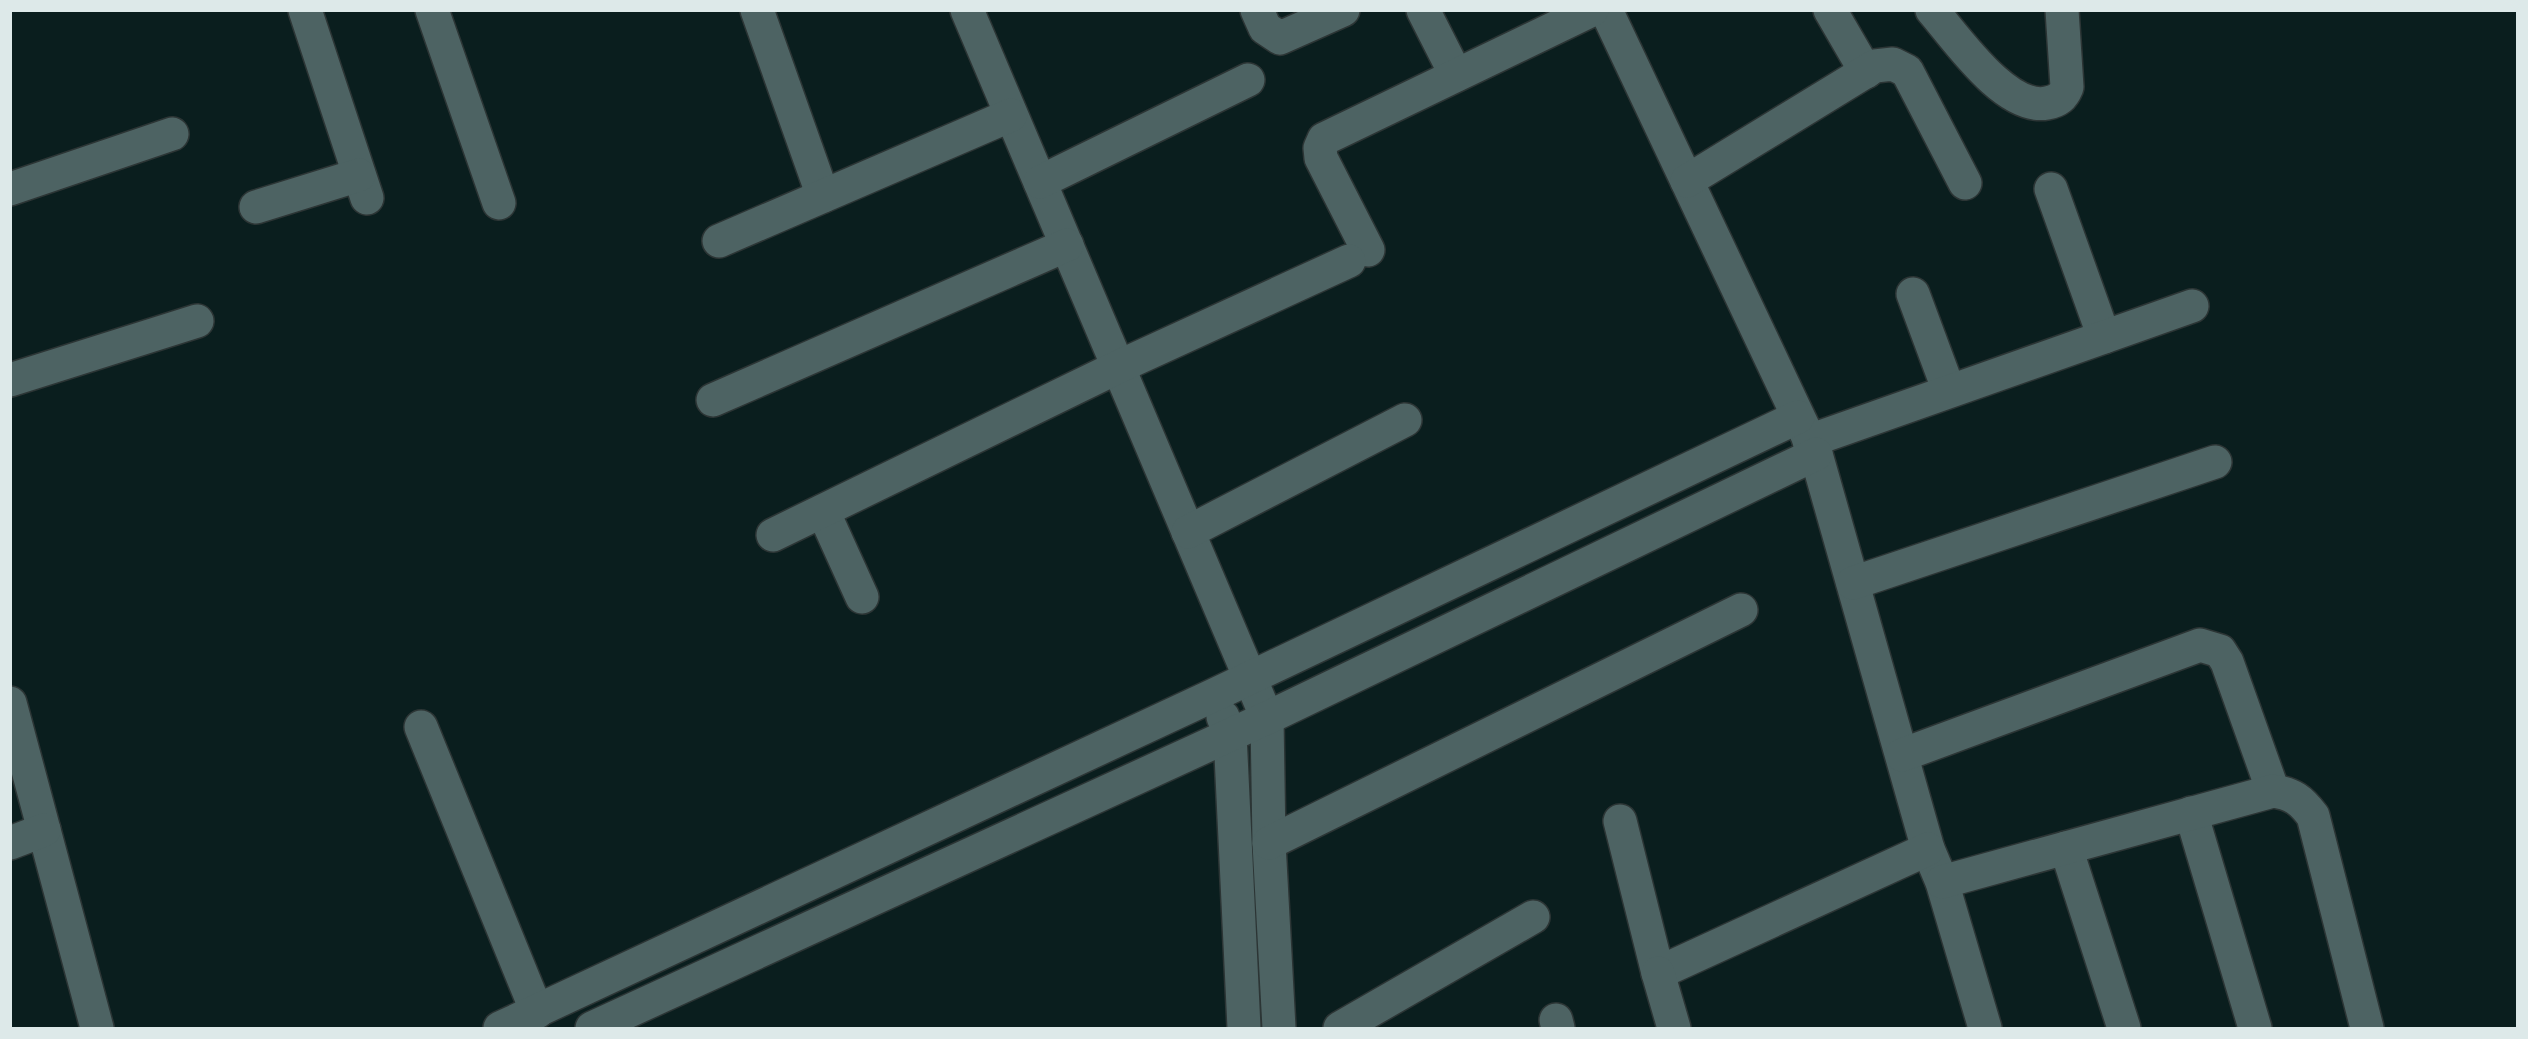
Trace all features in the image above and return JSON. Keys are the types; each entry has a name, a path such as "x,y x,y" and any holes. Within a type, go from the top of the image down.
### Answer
{"street":[{"path":"256,207 363,187 305,10"},
{"path":"432,10 499,203"},
{"path":"757,10 823,196"},
{"path":"1257,10 1265,28 1280,38 1343,10"},
{"path":"1423,10 1456,75"},
{"path":"773,535 1118,367 1359,256 1321,158 1320,148 1324,139 1592,10"},
{"path":"1606,10 1808,437 1928,849 1942,882 1985,1029"},
{"path":"1830,10 1866,72"},
{"path":"1932,10 2006,91 2038,104 2055,101 2064,96 2067,87 2062,10"},
{"path":"976,14 1011,115 1267,718 1269,843 1279,1029"},
{"path":"1687,181 1875,66 1893,64 1907,71 1965,183"},
{"path":"1040,182 1248,80"},
{"path":"719,242 1011,115"},
{"path":"10,189 172,134"},
{"path":"2051,189 2104,337"},
{"path":"713,400 1066,245"},
{"path":"1913,294 1949,391"},
{"path":"500,1029 1250,678 1808,437 1949,391 2192,306"},
{"path":"10,380 197,321"},
{"path":"1188,532 1405,420"},
{"path":"592,1029 1267,718 1808,437"},
{"path":"1852,583 2215,462"},
{"path":"823,511 862,597"},
{"path":"1269,843 1741,610"},
{"path":"1902,756 2200,645 2220,651 2227,662 2273,791"},
{"path":"1214,695 1230,734 1244,1029"},
{"path":"10,703 44,830 87,1025"},
{"path":"421,727 537,1012"},
{"path":"1942,882 2273,791 2290,793 2302,802 2313,816 2367,1029"},
{"path":"2191,813 2255,1029"},
{"path":"1620,821 1674,1029"},
{"path":"10,843 44,830"},
{"path":"2066,848 2124,1029"},
{"path":"1658,973 1928,849"},
{"path":"1340,1029 1533,917"}]}
